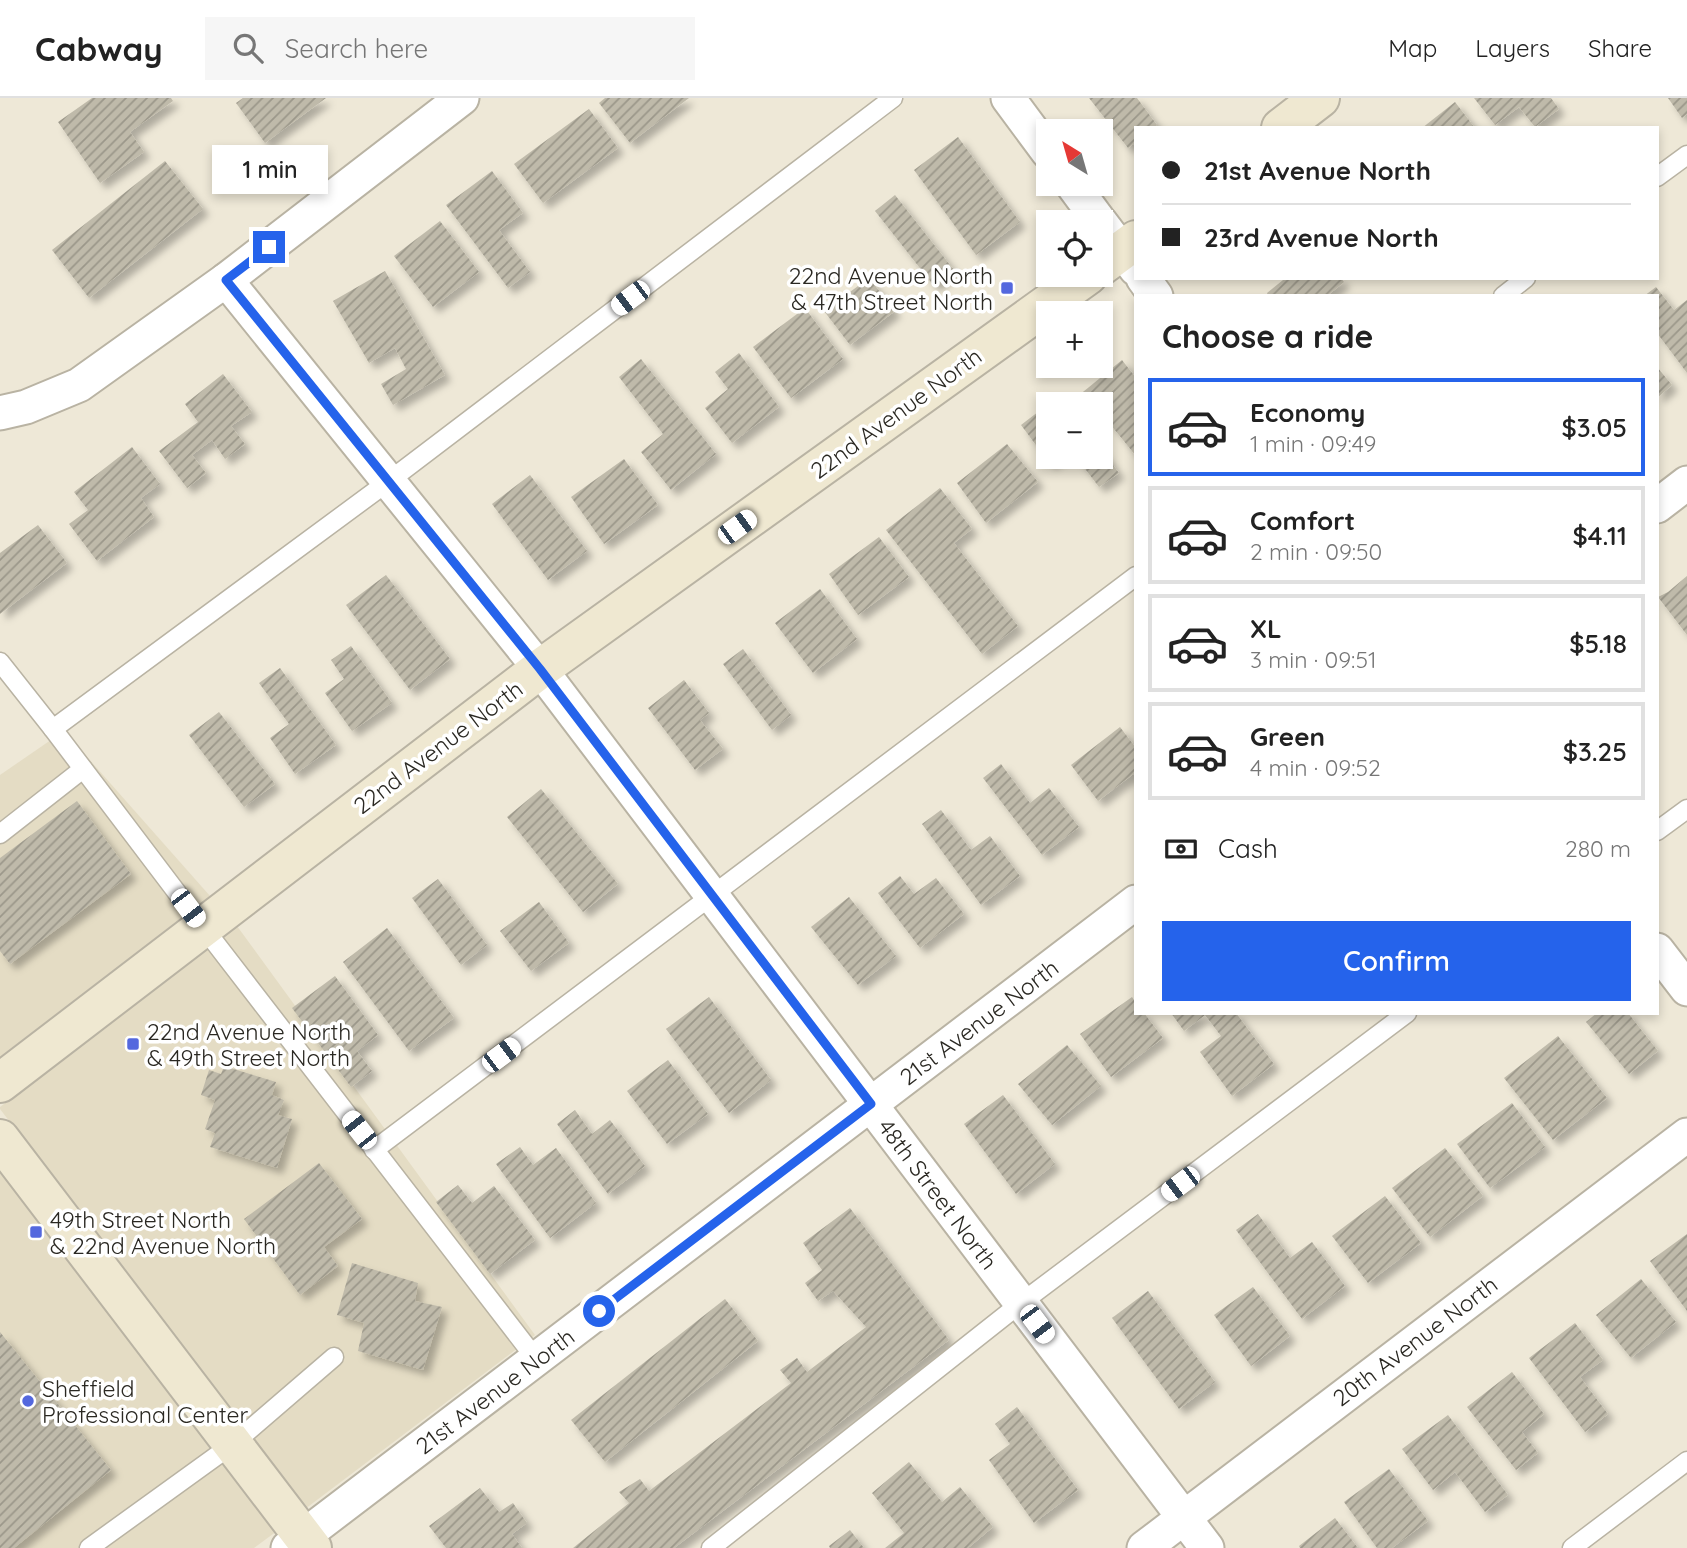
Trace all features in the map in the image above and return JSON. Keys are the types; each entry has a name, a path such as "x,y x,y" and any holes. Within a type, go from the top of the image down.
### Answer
{"main road":[{"path":"1284,126 1320,98"},
{"name":"22nd Avenue North","path":"0,1083 540,669 1071,287"},
{"path":"0,1139 233,1444 301,1544"}],"street":[{"path":"0,413 26,407 79,385 226,280 462,98"},
{"path":"1007,98 1036,136"},
{"path":"1081,196 1134,268"},
{"name":"48th Street North","path":"226,280 540,669 1207,1548"},
{"path":"1143,280 1154,294"},
{"path":"1659,504 1687,483"},
{"name":"21st Avenue North","path":"301,1544 536,1359 1134,904"},
{"path":"1659,953 1687,989"},
{"name":"20th Avenue North","path":"1144,1548 1687,1135"}],"lane":[{"path":"53,729 389,481 893,98"},
{"path":"1659,176 1687,155"},
{"path":"1506,294 1523,280"},
{"path":"374,1150 1134,578"},
{"path":"0,662 536,1359"},
{"path":"0,834 83,769"},
{"path":"1659,830 1687,809"},
{"path":"712,1548 1021,1303 1404,1015"},
{"path":"89,1548 233,1444 334,1357"},
{"path":"1572,1548 1687,1461"}],"shaded area":[{"path":"64,731 210,896 0,1057 0,775"},
{"path":"237,926 535,1335 305,1509 0,1109"},
{"path":"0,1168 277,1531 254,1548 0,1548"}],"building":[{"path":"92,98 171,98 173,101 130,132 144,152 100,183 58,122"},
{"path":"243,98 326,98 265,143 236,103"},
{"path":"605,98 689,98 630,143 599,103"},
{"path":"1089,98 1137,98 1157,125 1134,126 1134,144 1128,148 1113,129 1113,119 1105,119"},
{"path":"1474,98 1551,98 1559,109 1534,126 1519,107 1495,125"},
{"path":"1668,98 1687,98 1687,114 1682,118"},
{"path":"1455,102 1473,126 1425,126"},
{"path":"589,109 618,148 543,203 514,164"},
{"path":"958,137 1020,222 976,255 914,170"},
{"path":"165,161 203,209 89,298 52,250"},
{"path":"492,171 523,213 499,230 530,272 508,288 446,205"},
{"path":"895,195 954,270 934,286 875,211"},
{"path":"440,221 479,272 433,307 394,256"},
{"path":"385,271 445,375 393,405 381,384 406,369 395,348 369,363 333,301"},
{"path":"869,278 895,311 850,345 824,311"},
{"path":"1283,280 1344,282 1329,294 1267,293"},
{"path":"1656,287 1674,310 1687,300 1687,373 1659,336 1659,294 1647,294"},
{"path":"805,308 843,359 791,398 753,347"},
{"path":"739,353 779,407 732,443 705,408 728,389 715,372"},
{"path":"641,359 716,454 671,490 641,452 663,434 619,377"},
{"path":"1122,360 1134,375 1134,454 1113,428 1113,392 1083,392 1100,378 1113,378 1113,367"},
{"path":"1659,369 1672,385 1659,396"},
{"path":"223,374 252,412 231,426 245,444 225,459 212,440 192,455 206,473 187,488 159,451 198,422 185,404"},
{"path":"1036,413 1036,445 1021,425"},
{"path":"1007,444 1038,482 986,523 957,483"},
{"path":"132,447 160,484 141,498 154,517 97,561 69,524 88,510 74,492"},
{"path":"624,459 658,505 604,544 571,497"},
{"path":"1113,465 1119,473 1099,487 1085,469 1113,469"},
{"path":"530,475 587,551 548,580 492,504"},
{"path":"940,488 972,529 954,543 1018,626 982,654 886,530"},
{"path":"38,525 67,563 0,614 0,553"},
{"path":"879,537 909,577 858,615 829,574"},
{"path":"386,575 450,659 410,690 346,605"},
{"path":"1687,576 1687,635 1659,598"},
{"path":"820,589 857,639 813,673 775,623"},
{"path":"351,646 392,703 352,731 325,693 344,679 331,660"},
{"path":"743,649 791,715 772,730 723,664"},
{"path":"280,668 336,745 295,774 270,738 289,724 259,683"},
{"path":"684,680 709,713 700,720 723,749 695,770 648,708"},
{"path":"219,712 275,784 244,807 189,735"},
{"path":"1120,727 1134,745 1134,774 1098,801 1071,765"},
{"path":"1001,764 1030,803 1049,788 1079,827 1042,855 983,778"},
{"path":"541,789 618,884 583,912 507,817"},
{"path":"77,801 131,874 10,964 0,951 0,858"},
{"path":"941,810 971,850 990,836 1020,876 981,905 922,824"},
{"path":"900,876 914,894 936,878 964,914 920,948 878,893"},
{"path":"438,879 487,945 461,965 412,898"},
{"path":"849,897 896,956 858,985 811,927"},
{"path":"539,902 569,943 531,971 500,931"},
{"path":"387,928 454,1018 409,1051 343,962"},
{"path":"335,976 378,1035 357,1051 372,1071 351,1087 292,1008"},
{"path":"709,997 771,1080 729,1113 666,1029"},
{"path":"1132,997 1134,1015 1146,1015 1163,1038 1111,1077 1080,1034"},
{"path":"1172,1015 1205,1015 1184,1031"},
{"path":"1205,1015 1237,1015 1274,1064 1232,1096 1200,1052 1221,1036"},
{"path":"1595,1015 1630,1015 1658,1051 1629,1074 1586,1022"},
{"path":"1558,1036 1607,1098 1553,1140 1504,1078"},
{"path":"1067,1045 1101,1086 1052,1125 1018,1084"},
{"path":"668,1060 708,1114 667,1144 627,1091"},
{"path":"224,1066 276,1082 272,1095 284,1100 278,1115 292,1119 277,1168 210,1147 215,1133 205,1129 215,1100 201,1095 209,1070 221,1074"},
{"path":"1003,1095 1055,1164 1016,1194 964,1124"},
{"path":"1512,1103 1545,1147 1490,1188 1457,1144"},
{"path":"575,1110 592,1134 610,1120 645,1166 608,1194 557,1124"},
{"path":"520,1147 533,1165 556,1148 596,1203 550,1238 496,1164"},
{"path":"1445,1148 1483,1196 1430,1237 1392,1188"},
{"path":"319,1163 362,1219 324,1247 338,1266 300,1295 244,1219"},
{"path":"458,1185 472,1203 494,1186 535,1240 490,1274 436,1202"},
{"path":"1385,1196 1421,1243 1368,1283 1332,1236"},
{"path":"850,1208 949,1340 674,1548 573,1548 629,1503 619,1492 640,1479 649,1491 791,1383 780,1370 797,1358 807,1372 866,1327 833,1291 818,1301 805,1283 822,1270 803,1243"},
{"path":"1258,1214 1290,1258 1312,1242 1345,1286 1302,1319 1236,1230"},
{"path":"1687,1234 1687,1311 1650,1261"},
{"path":"352,1263 418,1283 415,1301 442,1307 423,1370 358,1351 364,1323 337,1315"},
{"path":"1641,1279 1676,1322 1631,1358 1596,1315"},
{"path":"1253,1287 1290,1336 1251,1366 1214,1315"},
{"path":"1148,1291 1215,1382 1179,1409 1112,1318"},
{"path":"725,1299 758,1341 605,1462 571,1420"},
{"path":"1575,1323 1603,1360 1580,1377 1608,1414 1585,1432 1529,1358"},
{"name":"Sheffield Professional Center","path":"0,1332 111,1470 14,1548 0,1548"},
{"path":"1512,1372 1544,1414 1522,1432 1538,1453 1516,1470 1467,1407"},
{"path":"1017,1407 1078,1490 1034,1523 989,1460 1010,1444 995,1424"},
{"path":"1448,1415 1508,1495 1485,1512 1455,1472 1433,1490 1402,1449"},
{"path":"909,1462 942,1502 960,1487 993,1527 968,1548 885,1548 904,1533 872,1493"},
{"path":"1389,1469 1428,1521 1392,1548 1377,1548 1344,1502"},
{"path":"480,1488 499,1512 513,1503 527,1523 512,1534 522,1548 446,1548 429,1526"},
{"path":"1335,1518 1358,1548 1300,1548 1299,1546"},
{"path":"850,1530 864,1548 830,1548 829,1546"}],"place":[{"name":"22nd Avenue North & 47th Street North","path":"1007,288"},
{"name":"22nd Avenue North & 49th Street North","path":"133,1044"},
{"name":"49th Street North & 22nd Avenue North","path":"36,1232"},
{"name":"Sheffield Professional Center","path":"28,1401"}],"route":[{"path":"269,247 226,280 540,669 871,1104 599,1311"}]}
